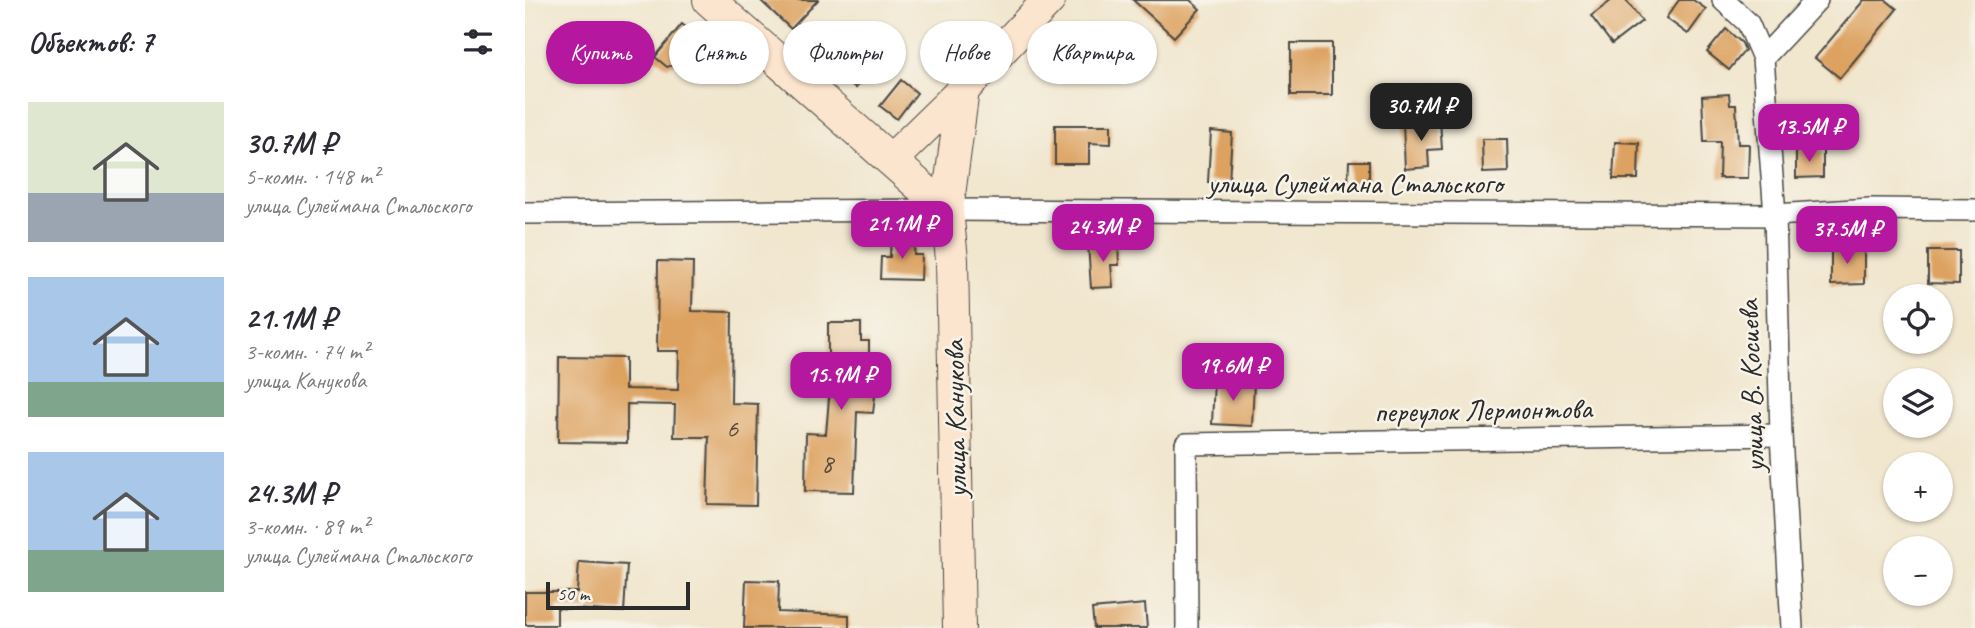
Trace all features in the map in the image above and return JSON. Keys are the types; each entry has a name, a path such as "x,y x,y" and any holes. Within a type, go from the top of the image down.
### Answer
{"street":[{"path":"709,0 947,210"},
{"path":"891,160 1049,0"},
{"name":"улица В. Косиева","path":"1723,0 1748,23 1763,58 1775,215 1781,435 1792,628"},
{"path":"1763,58 1817,0"},
{"name":"улица Канукова","path":"959,628 952,260 947,210 963,90"},
{"name":"улица Сулеймана Стальского","path":"525,213 947,210 1775,215 1870,209 1975,210"},
{"name":"переулок Лермонтова","path":"1187,628 1186,444 1781,435"}],"building":[{"path":"760,0 818,0 798,21 783,22"},
{"path":"1133,0 1190,0 1200,9 1174,37"},
{"path":"1612,0 1626,0 1642,21 1612,44 1591,16"},
{"path":"1679,0 1693,0 1706,9 1688,34 1666,18"},
{"path":"1864,0 1886,0 1897,9 1840,78 1815,58"},
{"path":"1726,29 1742,43 1745,50 1729,70 1707,52"},
{"path":"669,40 669,66 655,57"},
{"path":"1291,43 1332,43 1332,95 1291,95"},
{"path":"898,84 906,84 917,93 897,119 880,106"},
{"path":"1729,94 1730,105 1736,105 1738,144 1749,144 1748,178 1719,178 1720,142 1704,142 1702,96"},
{"path":"1440,121 1442,149 1428,150 1429,167 1405,169 1403,123"},
{"path":"1055,125 1111,125 1111,144 1089,143 1089,164 1055,164"},
{"path":"1211,131 1232,133 1229,182 1208,182"},
{"path":"1482,139 1507,139 1508,172 1483,173"},
{"path":"1615,142 1639,143 1638,179 1613,179"},
{"path":"1796,150 1823,150 1823,177 1796,178"},
{"path":"1349,161 1369,161 1369,185 1348,185"},
{"path":"891,237 915,238 914,255 922,255 921,280 880,279 881,257 890,257"},
{"path":"1118,242 1119,265 1111,265 1113,287 1091,288 1088,244"},
{"path":"1831,247 1864,247 1864,284 1831,285"},
{"path":"1928,251 1959,251 1959,284 1928,283"},
{"path":"658,261 693,262 692,311 732,312 731,403 758,404 756,505 707,504 709,437 674,437 675,405 627,404 627,443 558,442 559,357 625,358 625,389 678,390 679,351 657,351"},
{"path":"828,323 861,323 861,341 869,341 869,378 877,379 873,413 857,412 854,492 805,491 806,433 826,434 831,374 828,374"},
{"path":"1214,380 1254,382 1252,426 1212,424"},
{"path":"579,562 627,565 624,612 557,608 557,625 525,625 525,592 577,592"},
{"path":"746,580 779,581 778,612 849,615 849,628 744,628"},
{"path":"1145,604 1147,628 1094,628 1092,609"}]}
